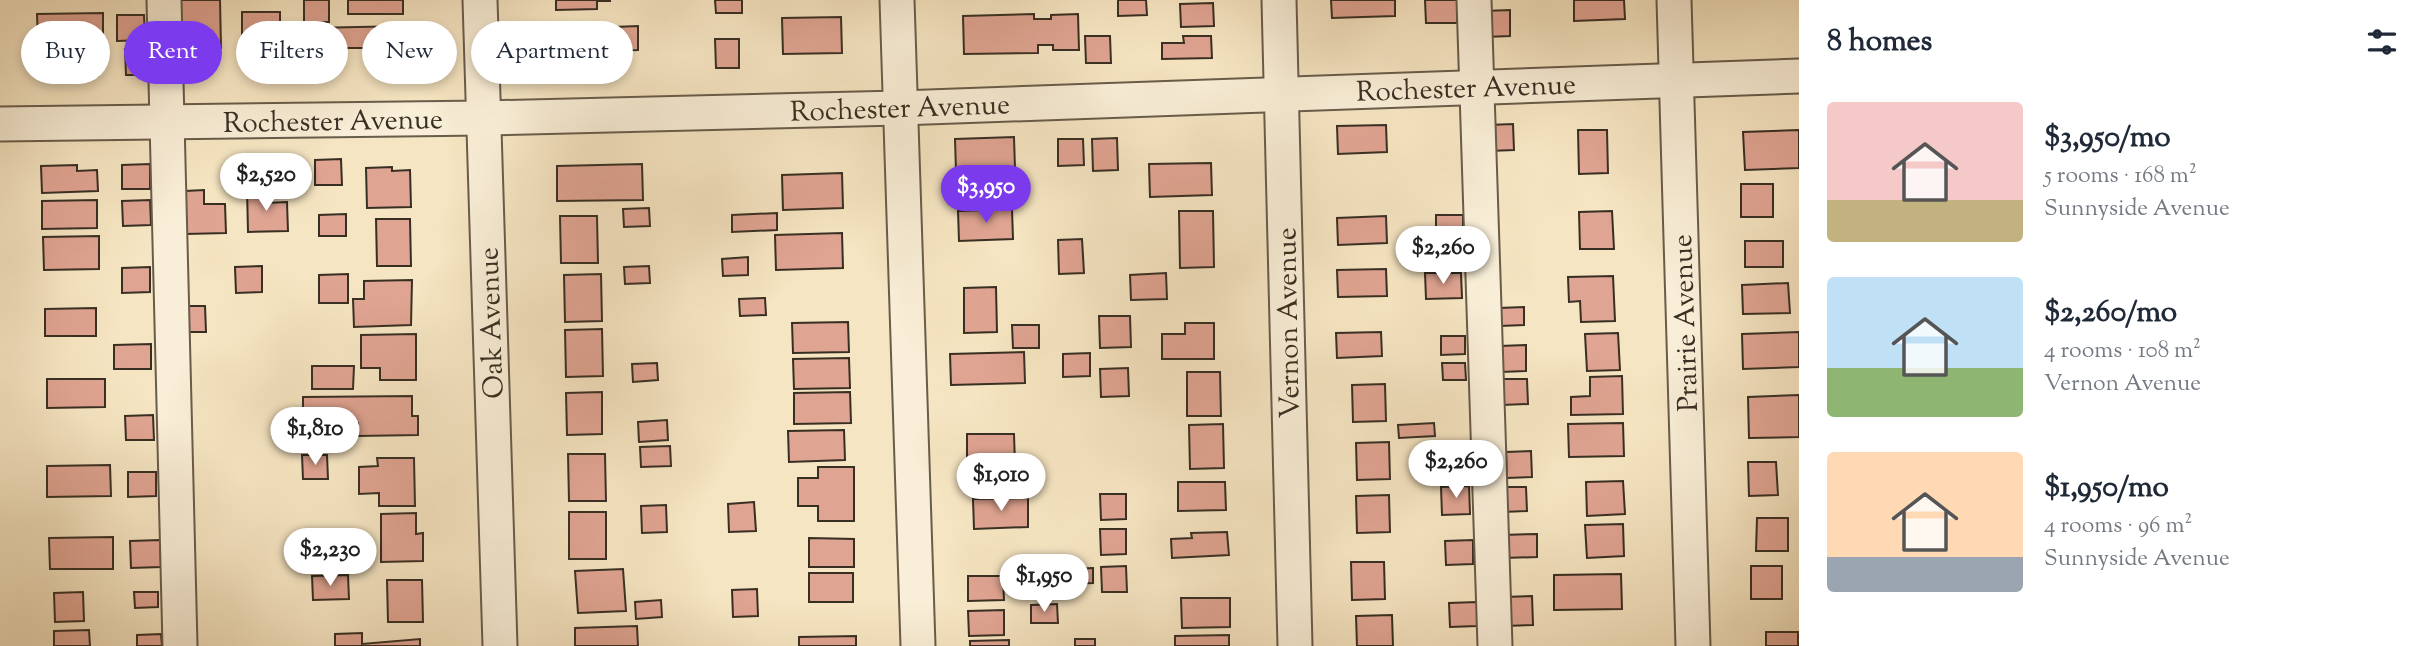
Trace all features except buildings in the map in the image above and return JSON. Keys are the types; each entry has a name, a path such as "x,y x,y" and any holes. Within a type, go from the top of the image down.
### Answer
{"street":[{"path":"164,0 180,646"},
{"name":"Oak Avenue","path":"480,0 500,646"},
{"path":"897,0 918,646"},
{"name":"Vernon Avenue","path":"1279,0 1295,646"},
{"path":"1474,0 1495,646"},
{"name":"Prairie Avenue","path":"1674,0 1693,646"},
{"name":"Rochester Avenue","path":"0,124 484,118 900,108 1477,85 1799,76"}]}
